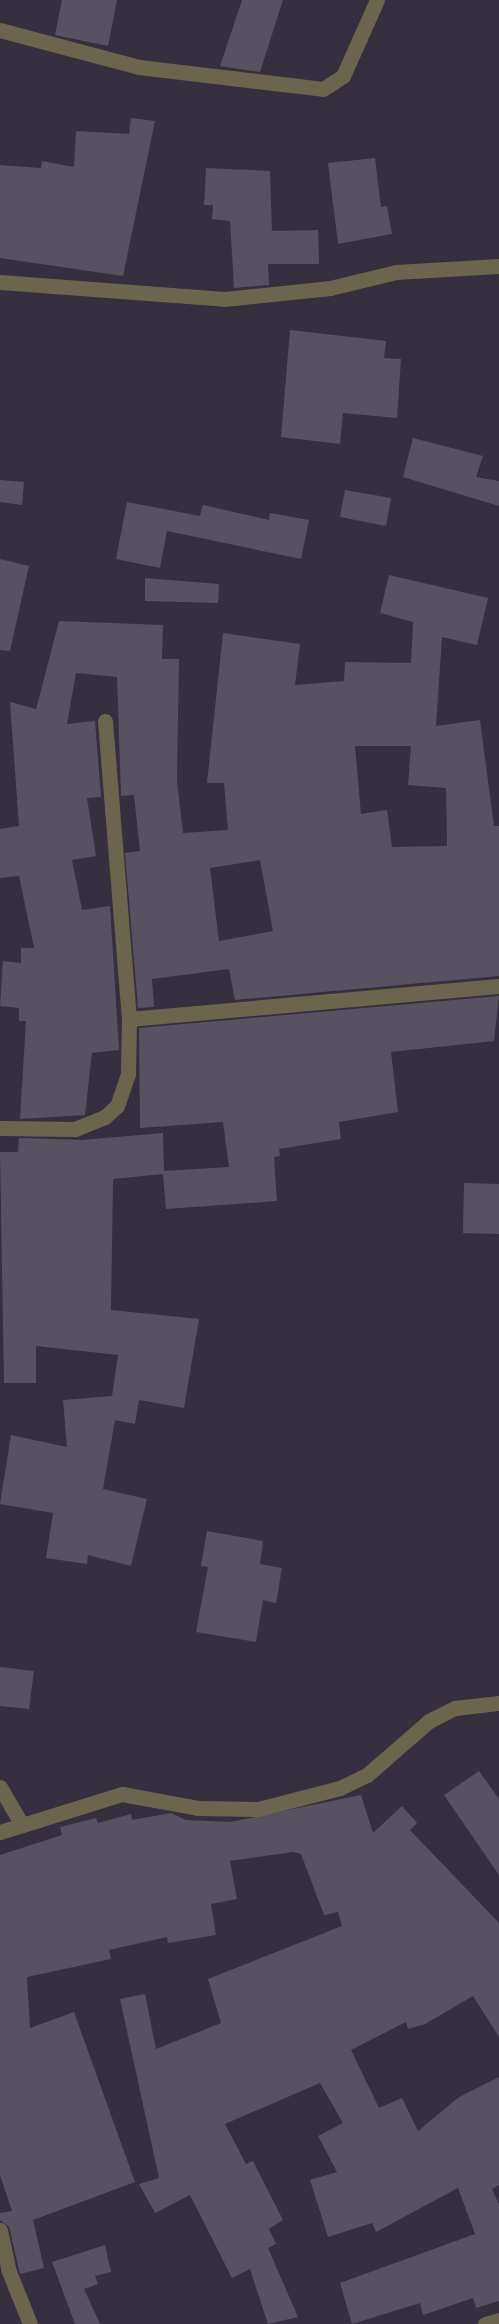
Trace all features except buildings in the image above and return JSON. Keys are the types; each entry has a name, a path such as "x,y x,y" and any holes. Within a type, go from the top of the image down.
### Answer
{"street":[{"path":"0,30 139,67 322,89 343,76 377,0"},
{"path":"0,282 224,299 330,288 396,272 499,266"},
{"path":"0,1128 75,1129 105,1117 117,1106 128,1074 129,1019 105,721"},
{"path":"129,1019 499,986"},
{"path":"0,1832 122,1794 198,1808 258,1809 340,1788 367,1774 429,1721 455,1708 499,1703"},
{"path":"0,1787 22,1825"},
{"path":"0,2230 8,2269 30,2324"},
{"path":"485,2324 499,2320"}]}
